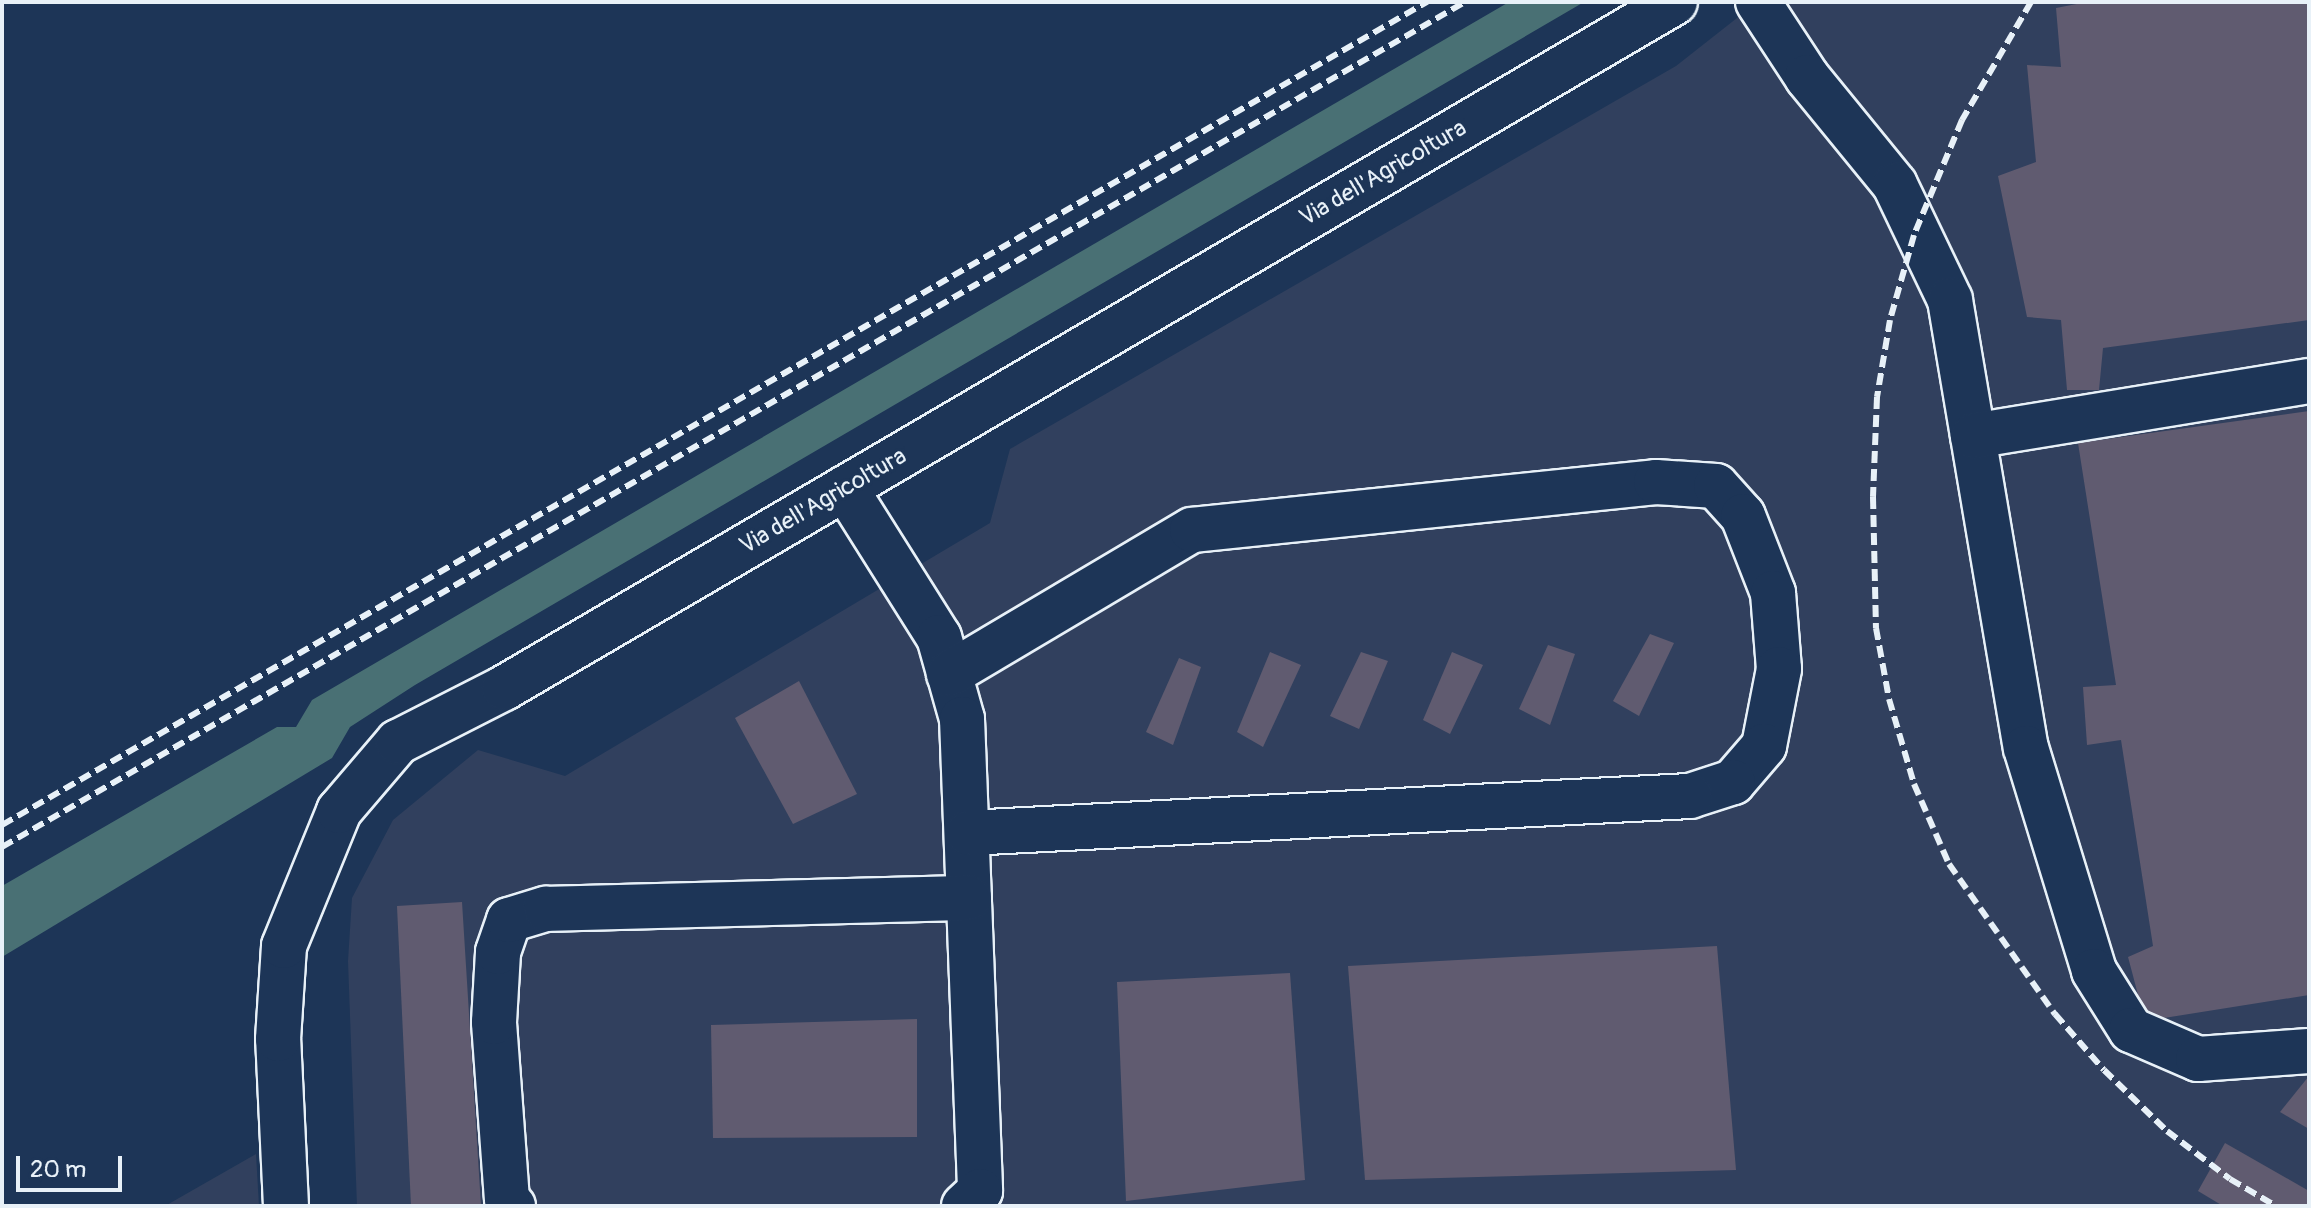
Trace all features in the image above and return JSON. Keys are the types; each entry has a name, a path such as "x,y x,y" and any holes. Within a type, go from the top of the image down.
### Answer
{"street":[{"name":"Via dell'Agricoltura","path":"286,1206 278,1039 284,946 339,811 398,742 504,688 1675,2"},
{"path":"1758,2 1807,77 1895,185 1950,300 2026,748 2094,971 2131,1030 2198,1059 2309,1051"},
{"path":"1973,436 2309,381"},
{"path":"949,674 1192,530 1656,482 1716,486 1743,516 1773,593 1779,669 1764,746 1733,782 1690,796 968,833"},
{"path":"845,488 939,637 962,719 980,1191 964,1206"},
{"path":"513,1206 507,1200 494,1022 498,952 509,920 546,909 969,898"}],"shaded area":[{"path":"1763,2 2309,2 2309,1206 357,1206 348,961 352,898 393,820 478,750 565,776 990,523 1010,449 1676,66 1737,18"},
{"path":"256,1154 259,1206 165,1206"}],"green space":[{"path":"1509,2 1584,2 415,685 350,727 332,758 2,957 2,886 277,727 296,727 312,700"}],"building":[{"path":"2087,2 2309,2 2309,320 2103,348 2099,390 2067,390 2061,320 2027,317 1998,176 2036,162 2027,65 2061,67 2056,8"},
{"path":"2309,411 2309,995 2145,1021 2128,957 2153,946 2121,740 2087,745 2083,687 2116,685 2078,443"},
{"path":"1650,634 1674,643 1639,716 1613,701"},
{"path":"1548,645 1575,654 1550,725 1519,709"},
{"path":"1270,652 1301,665 1263,747 1237,732"},
{"path":"1361,652 1388,661 1359,729 1330,716"},
{"path":"1452,652 1483,665 1450,734 1423,720"},
{"path":"1179,658 1201,667 1173,745 1146,732"},
{"path":"799,681 857,794 793,824 735,718"},
{"path":"462,902 481,1206 411,1206 397,906"},
{"path":"1717,946 1736,1170 1365,1180 1348,966"},
{"path":"1290,973 1305,1180 1126,1201 1117,982"},
{"path":"917,1019 917,1137 713,1138 711,1025"},
{"path":"2309,1076 2309,1129 2280,1112"},
{"path":"2225,1143 2309,1191 2309,1206 2223,1206 2198,1191"}],"railway":[{"path":"2,825 1427,2"},
{"path":"2,847 1465,2"},
{"path":"2031,2 1962,120 1914,235 1890,320 1877,397 1873,497 1876,628 1889,699 1914,784 1949,864 2055,1014 2104,1070 2167,1131 2230,1179 2276,1206"}]}
